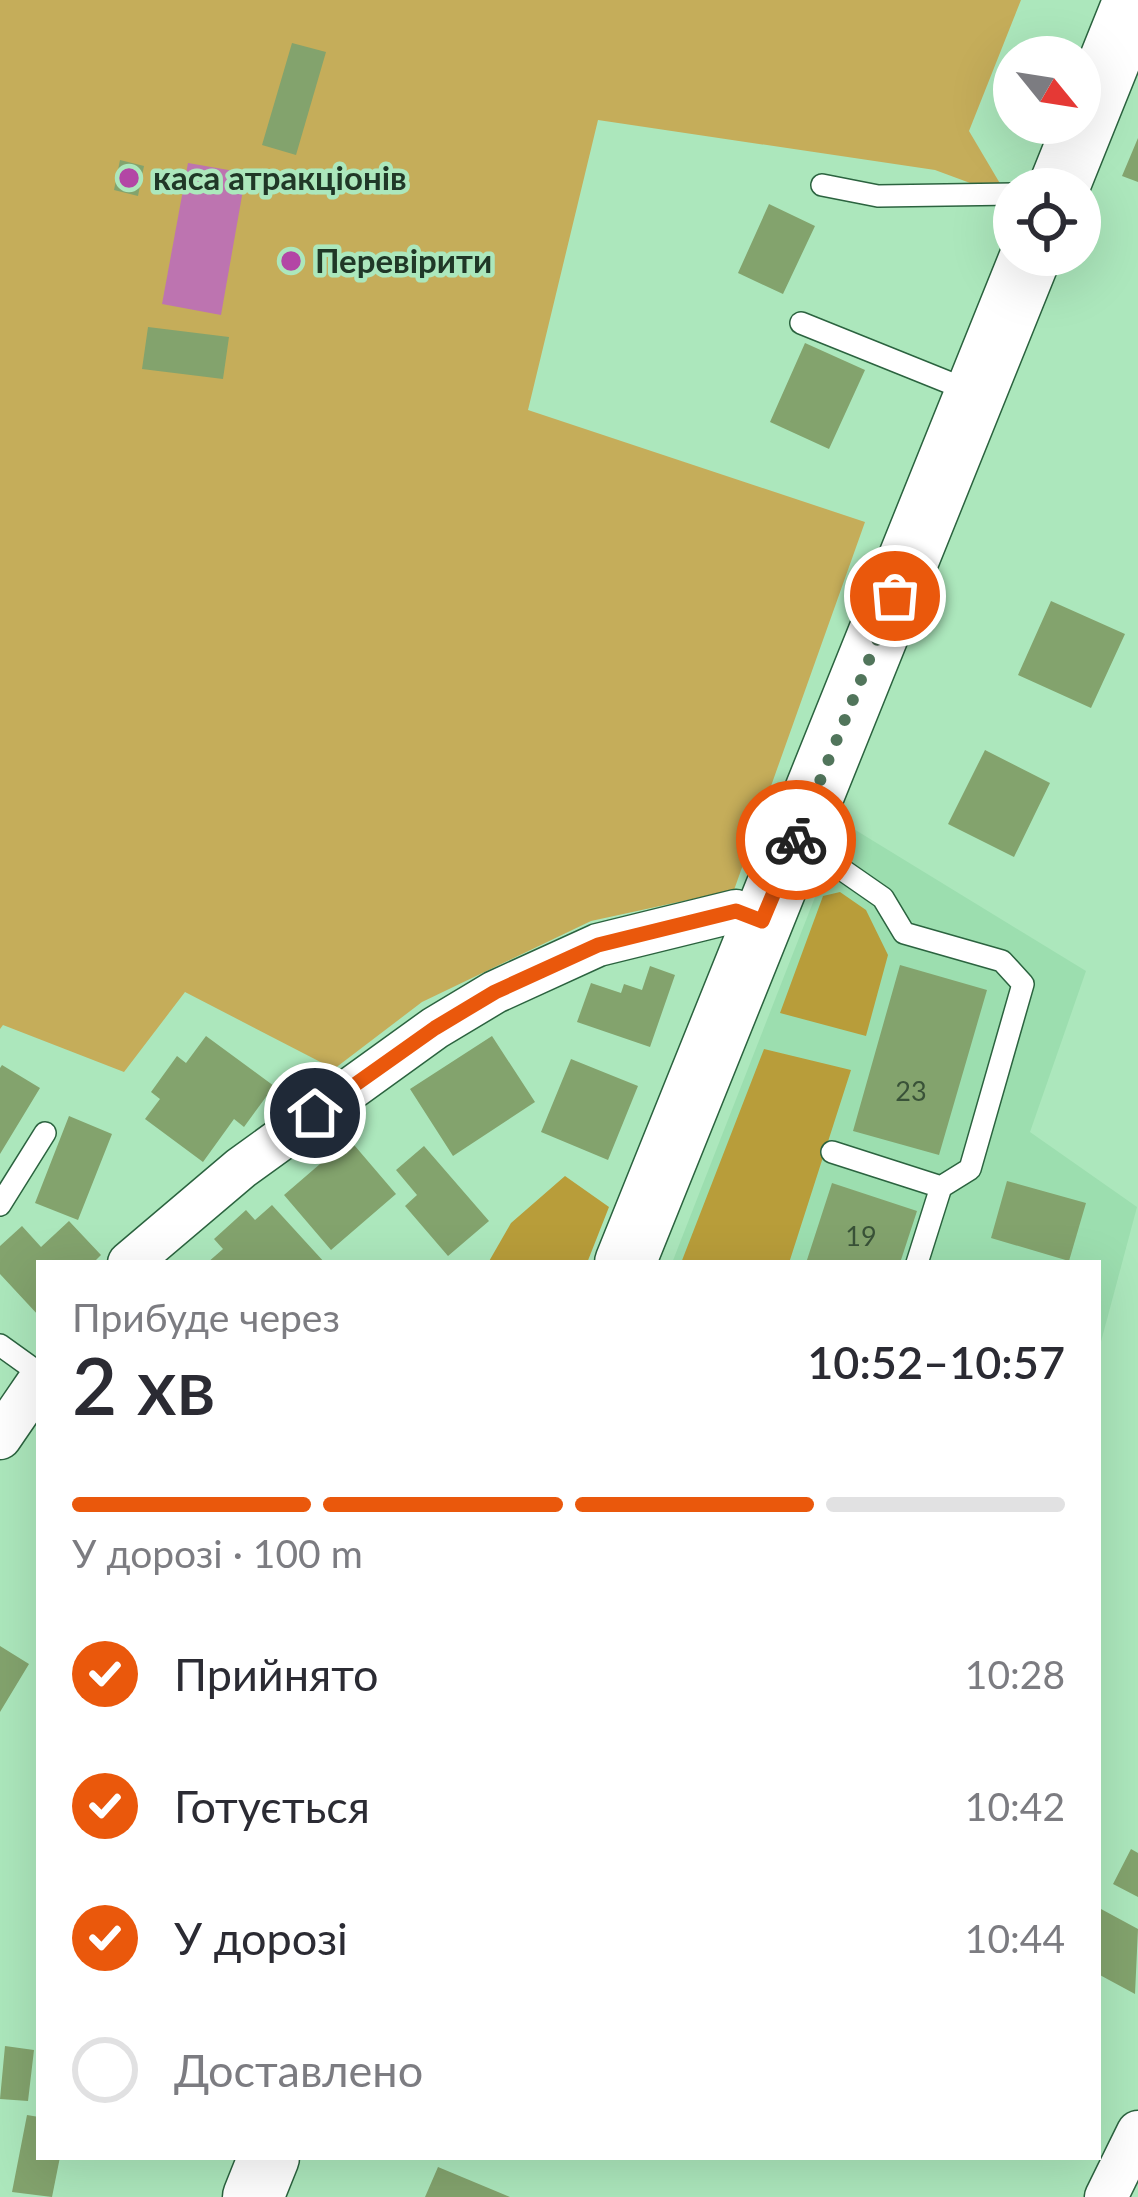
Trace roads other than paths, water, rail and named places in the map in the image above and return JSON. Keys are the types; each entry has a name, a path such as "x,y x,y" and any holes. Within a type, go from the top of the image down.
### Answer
{"main road":[{"path":"1066,168 1134,0"},
{"path":"626,1260 1023,276"},
{"path":"253,2197 267,2160"}],"street":[{"path":"133,1260 260,1154 435,1028 495,992 598,945 736,911 762,921"},
{"path":"0,1438 36,1382"},
{"path":"1106,2197 1138,2132"}],"lane":[{"path":"822,185 878,196 993,194"},
{"path":"801,323 976,393"},
{"path":"797,839 883,898 904,933 1001,961 1023,984 970,1169 941,1187 918,1260"},
{"path":"0,1204 45,1133"},
{"path":"832,1152 941,1187"},
{"path":"0,1346 36,1375"}],"place":[{"name":"каса атракціонів","path":"129,178"},
{"name":"Перевірити","path":"291,261"}]}
